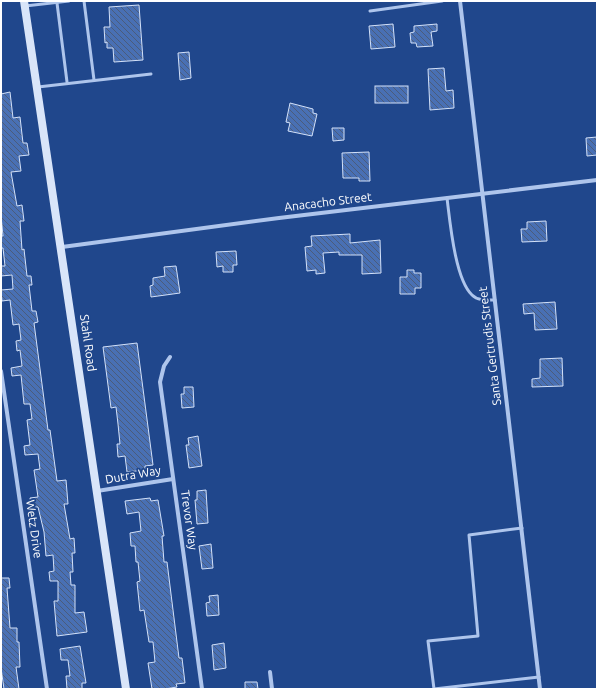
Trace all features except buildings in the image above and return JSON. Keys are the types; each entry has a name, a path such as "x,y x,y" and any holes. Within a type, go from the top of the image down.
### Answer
{"street":[{"name":"Santa Gertrudis Street","path":"460,1 540,689"},
{"name":"Stahl Road","path":"25,4 126,689"},
{"name":"Anacacho Street","path":"62,247 279,218 597,180"},
{"name":"Trevor Way","path":"170,357 164,366 160,382 202,689"},
{"name":"Wetz Drive","path":"1,371 47,689"},
{"name":"Dutra Way","path":"97,491 173,478"},
{"path":"270,672 272,689"}],"lane":[{"path":"25,4 70,1"},
{"path":"84,1 94,80"},
{"path":"370,11 442,1"},
{"path":"57,3 67,82"},
{"path":"38,87 67,82 151,74"},
{"path":"447,198 457,262 464,285 472,296 481,300 495,300"},
{"path":"522,528 469,535 478,636 428,641 434,689 539,677"}]}
